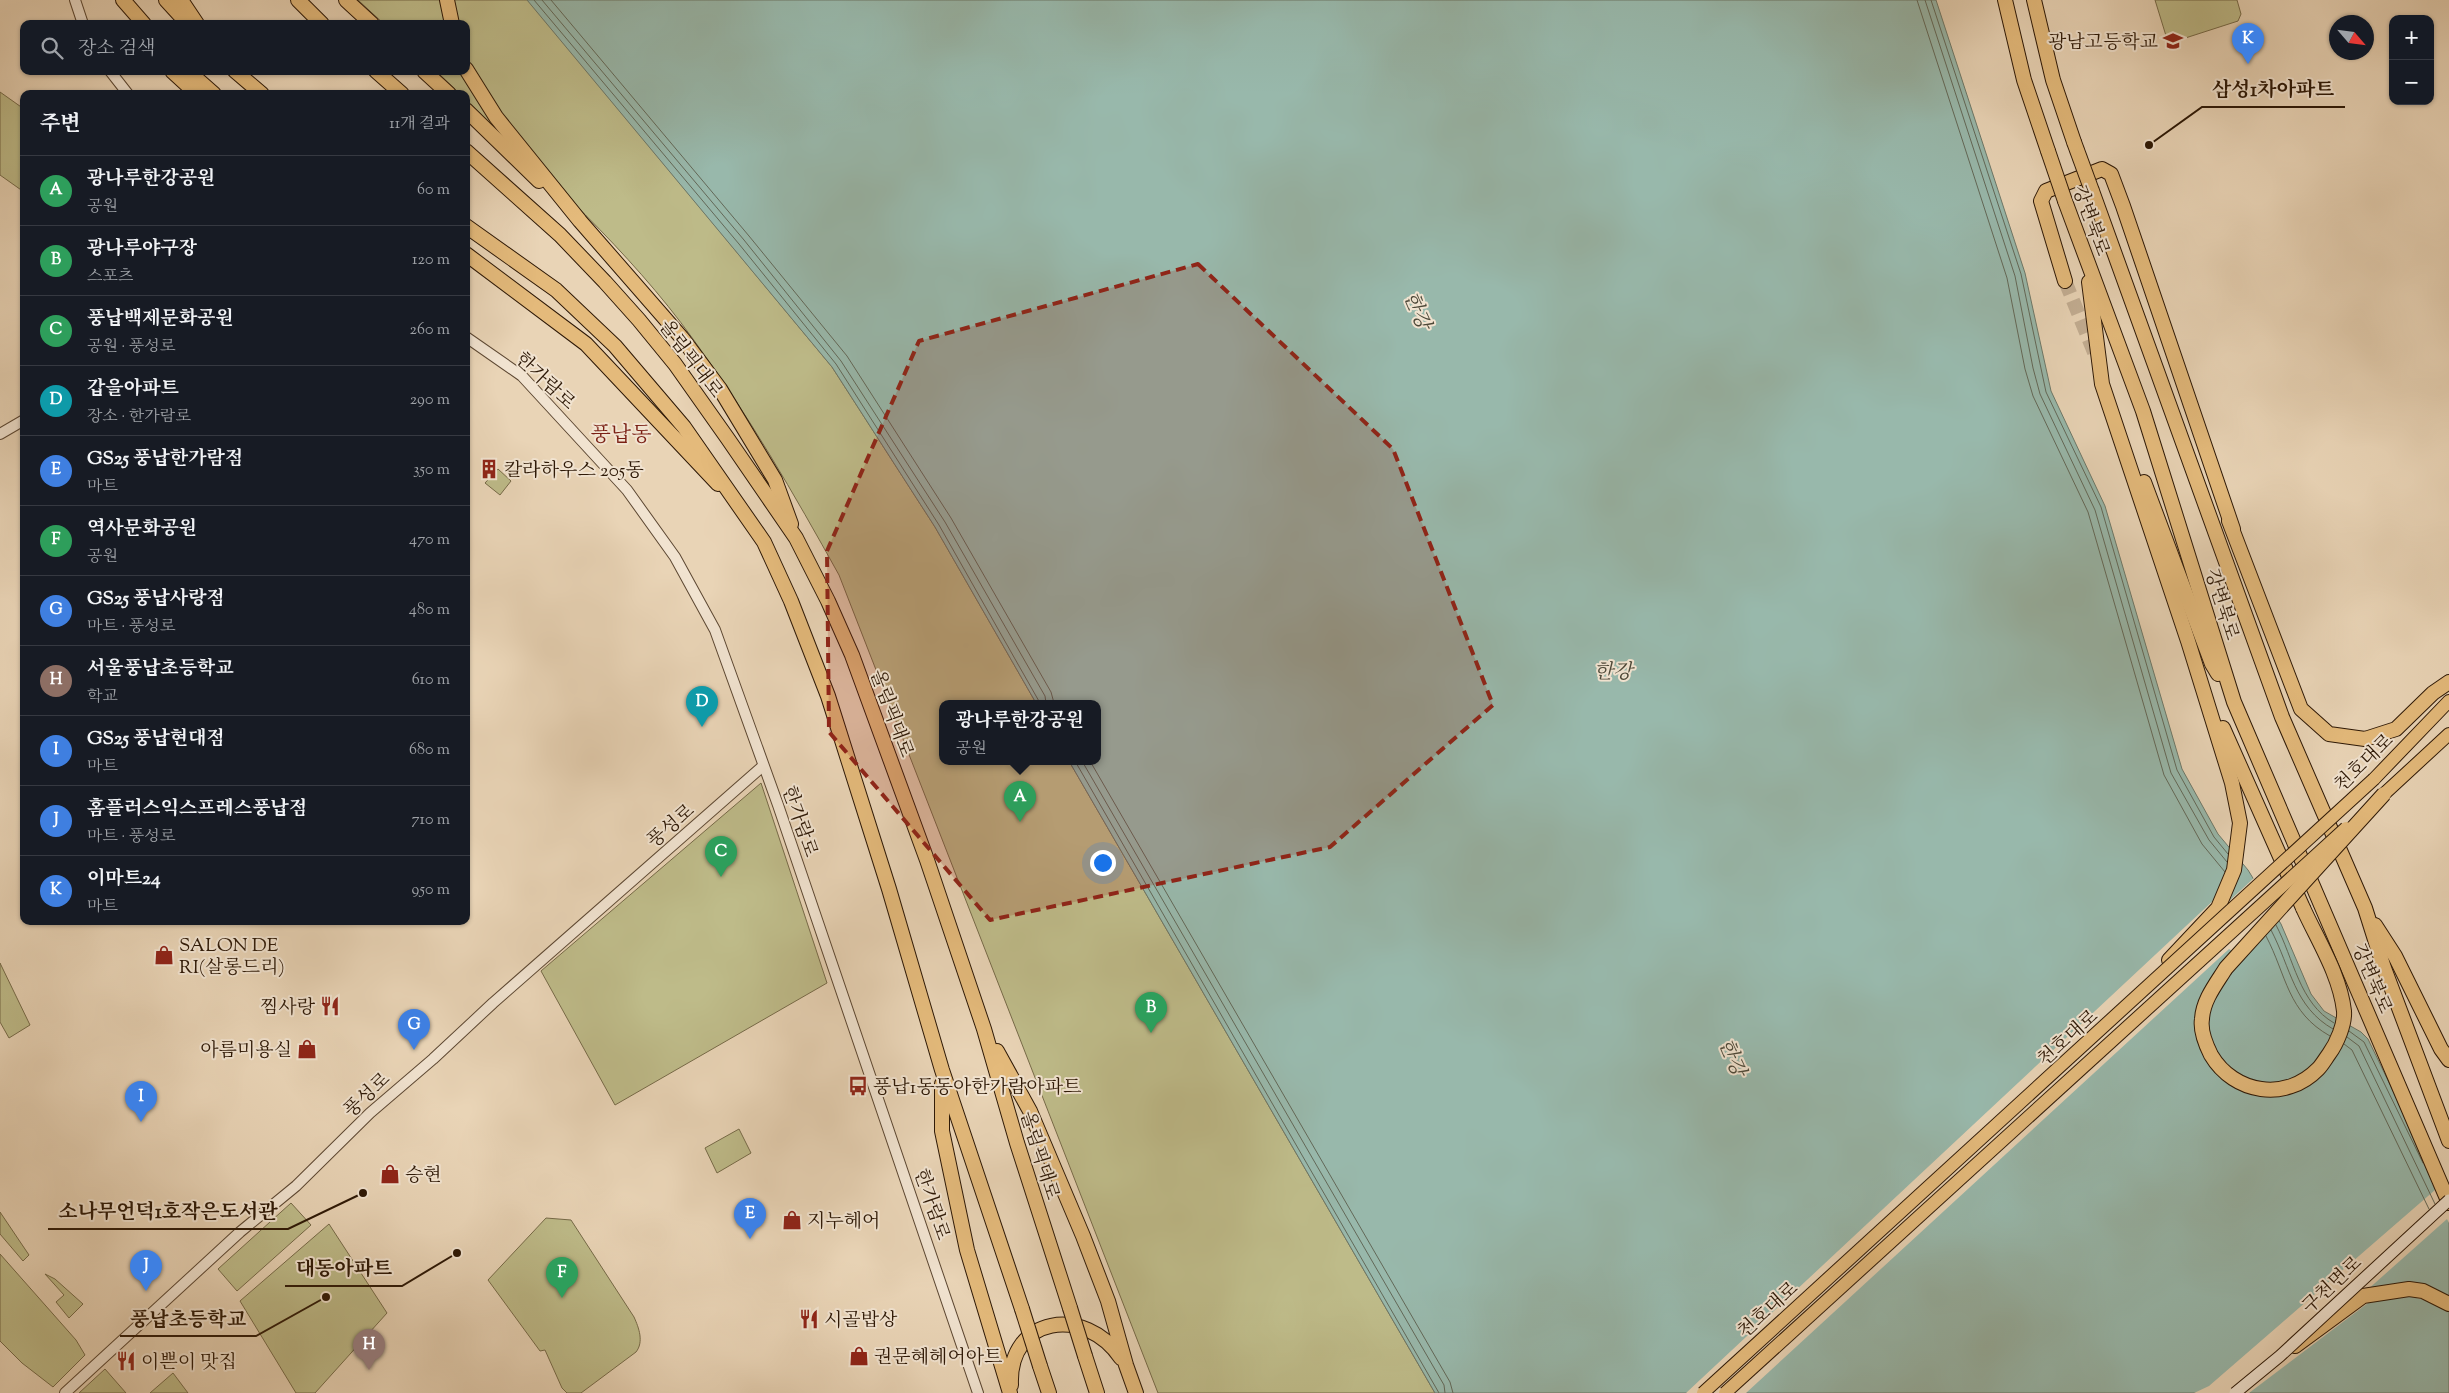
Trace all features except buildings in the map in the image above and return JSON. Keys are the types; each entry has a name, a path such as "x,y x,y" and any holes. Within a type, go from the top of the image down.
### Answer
{"highway":[{"path":"123,0 140,20"},
{"path":"133,0 146,20"},
{"path":"166,0 184,20"},
{"path":"182,0 194,20"},
{"path":"293,0 302,5 318,20"},
{"path":"346,0 368,20"},
{"path":"447,0 451,20"},
{"name":"강변북로","path":"2004,0 2024,80 2065,201 2143,411 2234,702 2289,834 2354,979 2449,1202"},
{"name":"강변북로","path":"2034,0 2053,80 2178,433 2282,717 2365,908 2384,968 2449,1141"},
{"path":"177,75 193,90"},
{"path":"193,75 209,90"},
{"path":"241,75 257,90"},
{"path":"379,75 389,90"},
{"path":"380,75 397,90"},
{"path":"428,75 445,90"},
{"path":"469,75 496,117 580,222 682,338 720,389 775,480 796,538"},
{"path":"470,114 580,222"},
{"name":"올림픽대로","path":"470,155 560,235 639,320 674,364 796,538 828,601 852,655 924,851 984,1028 1017,1143 1097,1393"},
{"path":"2065,281 2041,201 2046,191 2102,169 2111,174 2123,206 2233,529 2301,709 2330,734 2365,739 2396,729 2433,693 2449,682"},
{"path":"470,229 556,290 615,346 684,427 746,514 777,569 828,696 889,889 942,1070 1049,1393"},
{"path":"470,257 586,344 746,514"},
{"path":"2086,257 2102,384 2188,641 2232,783 2240,822 2234,870 2218,908 2112,1021"},
{"path":"2115,404 2212,664 2234,702"},
{"path":"2178,433 2233,529"},
{"path":"2188,641 2238,765 2303,908 2338,983 2344,1013 2336,1044 2318,1070 2294,1085 2268,1090 2242,1085 2220,1070 2205,1045 2201,1019 2209,994 2226,968 2384,794"},
{"path":"2365,908 2395,956 2441,1049 2449,1060"},
{"path":"984,1028 1030,1111 1083,1236 1108,1301 1136,1393"},
{"path":"942,1070 942,1131 967,1250 1011,1393"},
{"path":"2280,1356 2364,1296 2409,1289 2423,1291 2449,1304"},
{"path":"1011,1393 1011,1372 1014,1357 1020,1346 1038,1331 1056,1324 1068,1324 1093,1331 1110,1343 1126,1365"}],"main road":[{"name":"천호대로","path":"1703,1393 2112,1021 2374,779 2449,701"},
{"name":"천호대로","path":"1725,1393 2449,734"},
{"name":"구천면로","path":"2235,1393 2280,1356 2449,1202"}],"street":[{"path":"75,0 82,20"},
{"path":"113,75 125,90"},
{"name":"한가람로","path":"470,340 522,376 627,490 675,557 715,630 978,1393"},
{"path":"0,434 20,422"},
{"name":"풍성로","path":"65,1393 240,1232 296,1186 370,1113 433,1060 500,998 763,766"}],"highlighted area":[{"path":"1198,264 1393,449 1493,705 1330,847 990,920 829,732 827,551 919,341"}],"shaded area":[{"path":"358,0 528,0 832,367 935,527 1034,700 939,700 939,765 1071,765 1435,1393 1158,1393 839,575 805,514 733,396 668,306 614,244 470,104 470,90 456,90 440,75 470,75 470,20 380,20"},
{"path":"2155,0 2237,0 2241,14 2238,21 2173,42 2167,39"},
{"path":"0,92 20,106 20,189 0,175"},
{"path":"498,469 511,481 500,495 485,483"},
{"path":"761,783 827,983 615,1105 541,971"},
{"path":"0,963 30,1025 9,1038 0,1022"},
{"path":"739,1129 751,1153 717,1173 705,1148"},
{"path":"291,1203 311,1225 237,1291 218,1269"},
{"path":"0,1212 29,1255 23,1261 0,1234"},
{"path":"546,1218 571,1220 634,1317 640,1335 640,1344 636,1352 581,1393 567,1393 562,1388 545,1350 540,1351 488,1280"},
{"path":"329,1224 387,1313 315,1393 296,1393 240,1301"},
{"path":"0,1254 76,1340 85,1355 53,1387 22,1363 0,1341"},
{"path":"45,1274 55,1279 83,1304 69,1318 56,1302 64,1295"},
{"path":"105,1369 126,1393 79,1393"},
{"path":"173,1373 188,1393 150,1393"}],"water":[{"name":"한강","path":"527,0 1936,0 2025,273 2051,391 2105,506 2182,769 2218,834 2248,870 2281,924 2311,994 2324,1011 2361,1032 2368,1039 2449,1207 2449,1393 1435,1393 1071,765 1101,765 1101,700 1034,700 935,527 832,367"}],"pier":[{"path":"2255,877 2281,919 2244,959 2229,949 1746,1393 1686,1393 2216,898 2227,903"},
{"path":"2371,1040 2449,1201 2449,1223 2447,1219 2366,1291 2373,1287 2400,1284 2449,1299 2449,1312 2436,1303 2405,1295 2372,1300 2249,1393 2194,1393 2209,1386 2435,1190"}],"tunnel":[{"path":"2065,281 2096,357"}],"place":[{"name":"광남고등학교","path":"2173,41"},
{"name":"이마트24","path":"2248,64"},
{"name":"삼성1차아파트","path":"2149,145"},
{"name":"칼라하우스 205동","path":"489,469"},
{"name":"갑을아파트","path":"702,727"},
{"name":"광나루한강공원","path":"1020,822"},
{"name":"풍납백제문화공원","path":"721,877"},
{"name":"SALON DE RI(살롱드리)","path":"164,955"},
{"name":"찜사랑","path":"330,1006"},
{"name":"광나루야구장","path":"1151,1033"},
{"name":"아름미용실","path":"307,1049"},
{"name":"GS25 풍납사랑점","path":"414,1050"},
{"name":"풍납1동동아한가람아파트","path":"858,1086"},
{"name":"GS25 풍납현대점","path":"141,1122"},
{"name":"승현","path":"390,1174"},
{"name":"소나무언덕1호작은도서관","path":"363,1193"},
{"name":"지누헤어","path":"792,1220"},
{"name":"GS25 풍납한가람점","path":"750,1239"},
{"name":"대동아파트","path":"457,1253"},
{"name":"홈플러스익스프레스풍납점","path":"146,1291"},
{"name":"풍납초등학교","path":"326,1297"},
{"name":"역사문화공원","path":"562,1298"},
{"name":"시골밥상","path":"809,1319"},
{"name":"권문혜헤어아트","path":"859,1356"},
{"name":"이쁜이 맛집","path":"126,1361"},
{"name":"서울풍납초등학교","path":"369,1370"}],"district":[{"name":"풍납동","path":"621,434"}]}
